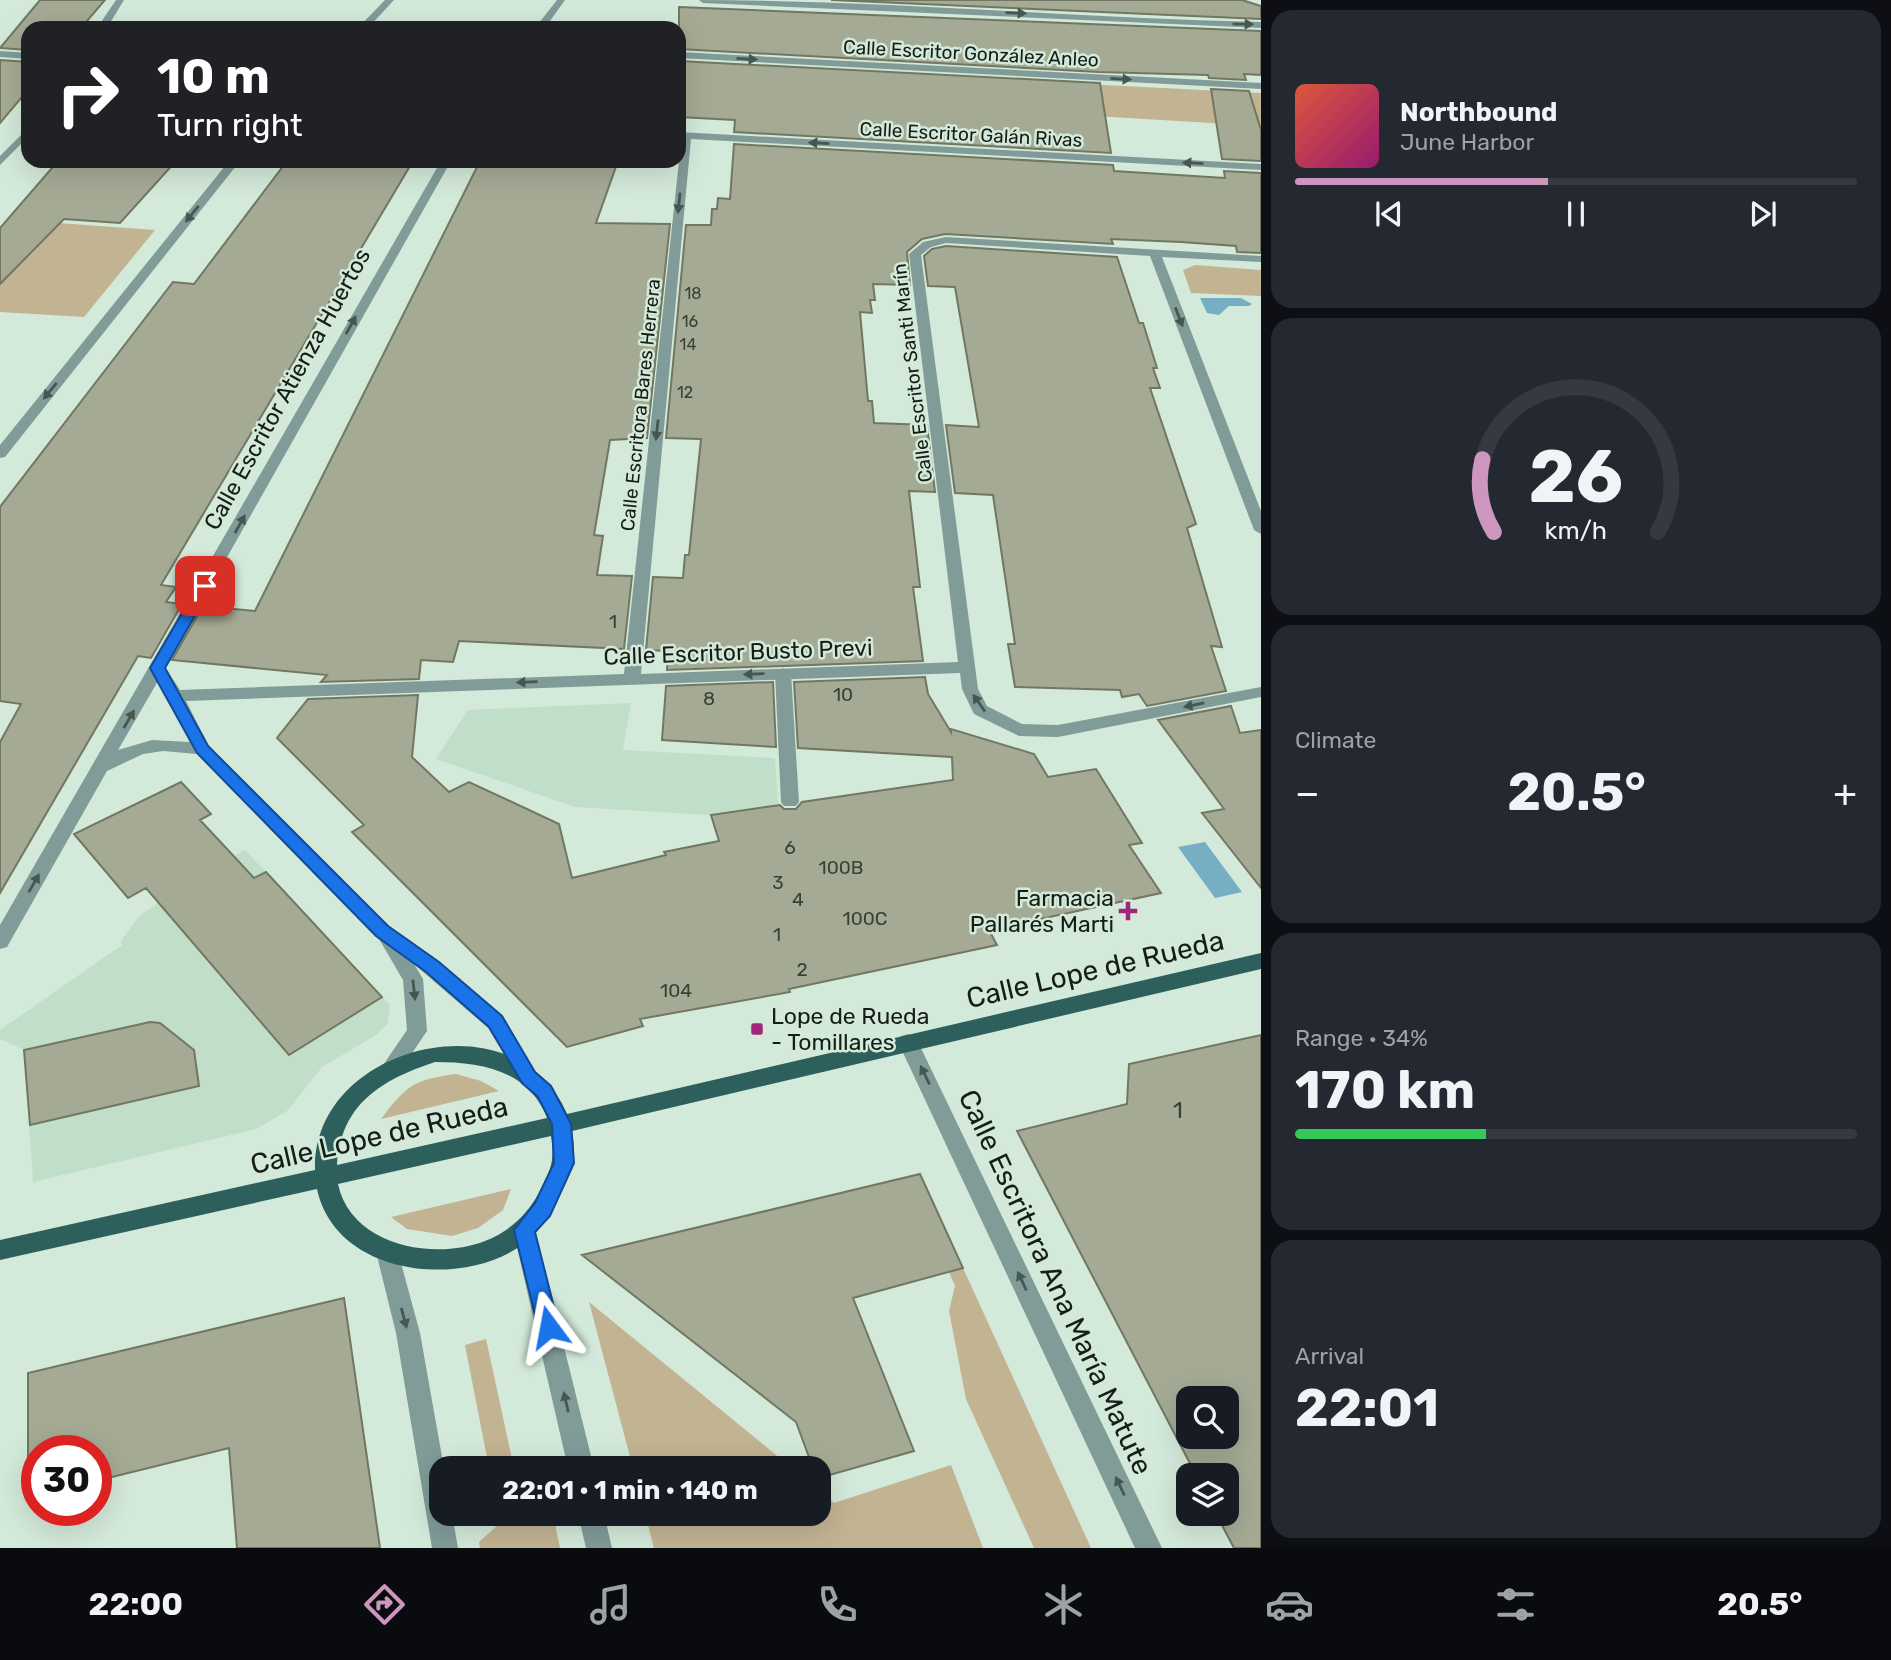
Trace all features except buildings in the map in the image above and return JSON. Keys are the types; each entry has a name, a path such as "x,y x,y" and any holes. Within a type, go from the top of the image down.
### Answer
{"main road":[{"name":"Calle Lope de Rueda","path":"0,1250 562,1124 1261,961"},
{"path":"435,1054 477,1054 515,1067 528,1078 544,1091 562,1124 564,1163 543,1209 524,1230 487,1251 454,1260 419,1261 387,1252 355,1233 334,1207 325,1176 330,1133 354,1096 391,1068 435,1054"}],"street":[{"path":"106,21 120,0"},
{"path":"370,21 390,0"},
{"path":"545,21 561,0"},
{"path":"703,0 1261,25"},
{"path":"0,54 21,56"},
{"name":"Calle Escritor González Anleo","path":"686,55 1261,86"},
{"name":"Calle Escritor Galán Rivas","path":"686,135 1261,167"},
{"path":"0,162 21,139"},
{"path":"0,454 229,168"},
{"name":"Calle Escritor Atienza Huertos","path":"0,942 442,168"},
{"name":"Calle Escritora Bares Herrera","path":"632,678 680,168"},
{"name":"Calle Escritor Santi Marín","path":"967,667 915,254 927,244 946,240 1261,260"},
{"path":"1155,253 1261,530"},
{"path":"967,667 970,689 980,710 1020,730 1058,731 1261,692"},
{"name":"Calle Escritor Busto Previ","path":"175,696 967,667"},
{"path":"158,668 202,749 382,931 433,967 495,1021 528,1078"},
{"path":"783,673 790,802"},
{"path":"100,769 127,751 162,744 202,749"},
{"path":"382,931 413,979 417,1031 391,1068"},
{"name":"Calle Escritora Ana María Matute","path":"908,1042 1149,1548"},
{"path":"524,1230 578,1456"},
{"path":"387,1252 408,1333 444,1548"},
{"path":"594,1526 599,1548"}],"shaded area":[{"path":"1007,80 1261,93 1261,126 1010,111"},
{"path":"58,223 155,230 84,317 0,312 0,284"},
{"path":"1195,265 1261,270 1261,296 1191,293 1183,270"},
{"path":"631,703 623,750 775,758 778,805 711,815 575,807 436,759 468,710"},
{"path":"245,850 390,1005 387,1025 376,1035 322,1067 287,1111 256,1129 33,1182 24,1050 0,1039 0,1030 122,945 121,941 139,916 201,874"},
{"path":"456,1074 481,1081 499,1091 381,1119 412,1086"},
{"path":"511,1189 503,1210 478,1228 452,1236 407,1229 391,1217"},
{"path":"963,1268 1091,1548 1034,1548 966,1399 949,1311 955,1286 949,1272"},
{"path":"589,1302 777,1456 630,1456"},
{"path":"486,1339 511,1456 487,1456 465,1345"},
{"path":"951,1465 983,1548 654,1548 648,1526 831,1526 831,1500 834,1503"},
{"path":"497,1526 555,1526 560,1548 480,1548 479,1542"}],"water":[{"path":"1200,298 1241,298 1252,304 1229,306 1219,315 1207,313"},
{"path":"1205,842 1242,892 1215,898 1178,847"}],"place":[{"name":"Farmacia Pallarés Marti","path":"1128,911"},
{"name":"Lope de Rueda - Tomillares","path":"757,1029"}],"route":[{"path":"205,586 158,668 202,749 382,931 433,967 495,1021 528,1078 544,1091 562,1124 564,1163 543,1209 524,1230 549,1327"}]}
